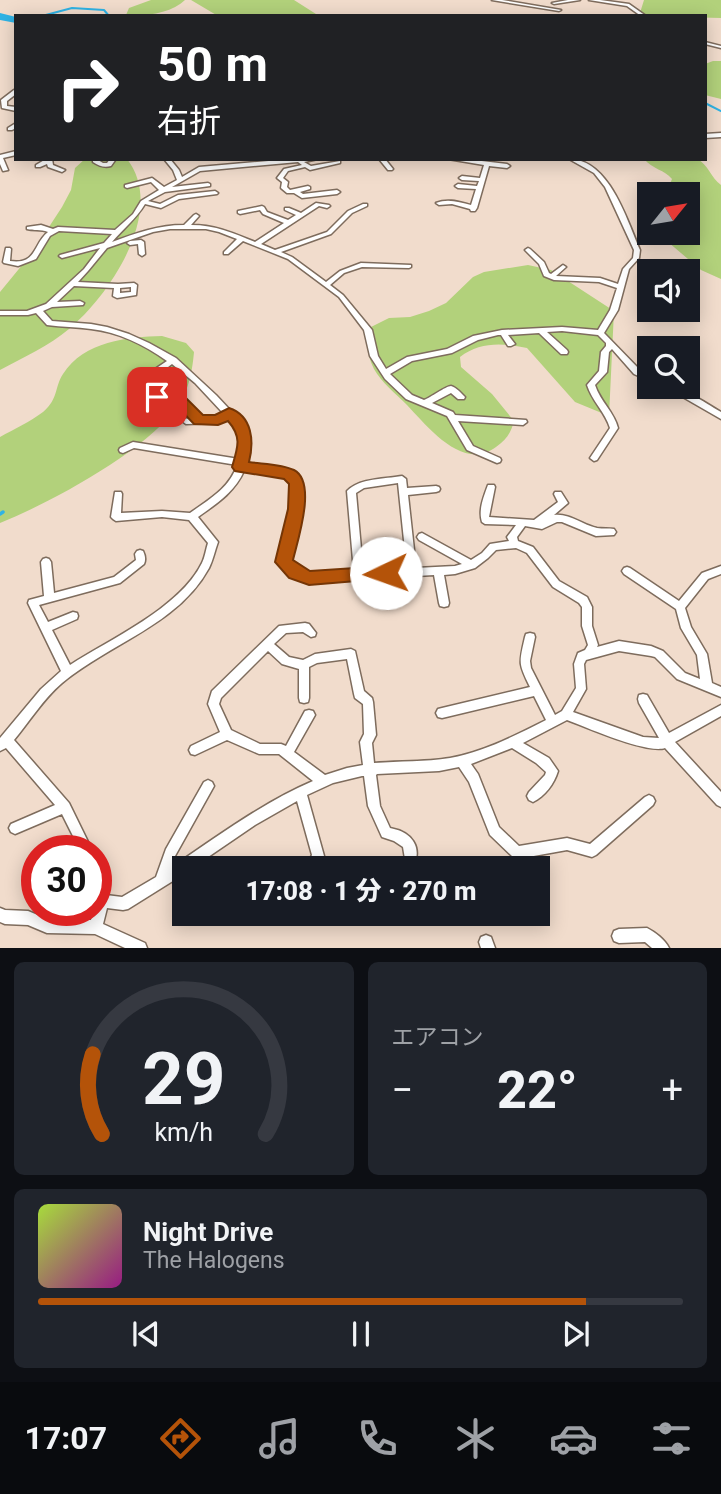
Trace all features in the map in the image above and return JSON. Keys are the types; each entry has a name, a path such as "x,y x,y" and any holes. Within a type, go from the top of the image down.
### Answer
{"street":[{"path":"494,0 560,13"},
{"path":"560,13 553,1 578,0"},
{"path":"591,0 628,5 640,14"},
{"path":"0,93 14,92"},
{"path":"2,108 5,100 14,92"},
{"path":"0,157 5,169 14,165"},
{"path":"38,166 47,161"},
{"path":"49,161 50,166 62,170"},
{"path":"95,161 102,165 109,165 112,161"},
{"path":"169,161 180,180"},
{"path":"308,188 286,191 286,184 280,176 286,170 310,161"},
{"path":"384,161 390,169"},
{"path":"467,161 507,166"},
{"path":"576,161 596,172 608,186 636,250 636,258 626,269 614,310 600,333"},
{"path":"0,313 39,311 50,304 109,245 143,202 206,168 302,164 318,168 338,162"},
{"path":"439,203 453,202 474,209 487,164"},
{"path":"462,178 483,180"},
{"path":"127,186 152,180 163,190 208,185"},
{"path":"458,186 480,188"},
{"path":"295,191 302,196 337,192"},
{"path":"143,202 161,206 178,197 215,193"},
{"path":"256,244 318,204 327,206"},
{"path":"274,252 329,233 350,212 365,205"},
{"path":"240,212 262,208 265,213 289,223"},
{"path":"287,209 309,221"},
{"path":"186,227 196,216"},
{"path":"62,256 109,245 152,230 186,227 221,230 290,258 341,296 368,330 374,356 385,373 410,397 450,414 470,448 497,460"},
{"path":"29,228 117,232"},
{"path":"8,249 6,262 11,265 28,261 34,258 52,231"},
{"path":"226,253 242,239"},
{"path":"109,245 141,242 142,254"},
{"path":"528,250 542,263 546,275 557,279 600,280 620,288"},
{"path":"326,285 352,267 410,266"},
{"path":"552,276 563,267"},
{"path":"71,285 90,282 117,287"},
{"path":"50,304 80,303"},
{"path":"39,311 50,323 103,328 122,334 173,360 197,379 243,429 247,443 241,465 229,488 192,517 162,514 116,517 118,494"},
{"path":"385,373 410,359 449,351 476,338 502,332 540,330 600,333 637,372"},
{"path":"540,330 564,352"},
{"path":"502,332 511,344"},
{"path":"594,458 614,428 613,420 594,398 591,385 603,372 605,352 610,342"},
{"path":"149,377 173,360"},
{"path":"426,403 451,389 461,397"},
{"path":"139,399 175,395 199,421"},
{"path":"692,399 721,416"},
{"path":"187,421 218,420 229,413"},
{"path":"452,418 523,422"},
{"path":"123,450 133,445 289,474 297,482 296,509 284,562 296,573 309,578 438,570 472,565 485,557 493,547 514,544 530,550 556,584 583,600 587,607 587,626 593,645 590,652"},
{"path":"359,575 351,491 362,485 402,480 412,572"},
{"path":"491,487 490,499 484,512 485,520 542,525 556,518 563,518 596,532 611,532"},
{"path":"404,492 436,489"},
{"path":"536,524 563,503 558,494"},
{"path":"79,835 65,807 5,737 59,678 181,598 204,571 213,542 192,517"},
{"path":"514,544 512,537 523,522"},
{"path":"422,537 472,565"},
{"path":"68,673 33,603 49,596 117,580 141,561 140,554"},
{"path":"46,562 49,596"},
{"path":"438,570 444,603"},
{"path":"680,607 705,576 721,570"},
{"path":"627,571 680,607 686,628 702,654 707,687"},
{"path":"46,628 73,617"},
{"path":"311,633 305,627 283,629 216,695 213,704 227,734 259,749 281,749 324,782"},
{"path":"530,636 525,661 553,722"},
{"path":"267,644 286,661 304,666 315,659 351,654 359,694 368,702 369,771 373,807 386,833 397,835 409,844 411,856"},
{"path":"112,902 123,904 250,820 335,776 461,761 495,751 553,722 566,715 581,689 579,664 582,656 590,652 620,646 651,651 659,654 681,676 721,692"},
{"path":"304,666 304,698"},
{"path":"442,713 537,690"},
{"path":"643,699 667,741 721,801"},
{"path":"566,715 643,742 661,744 721,710"},
{"path":"286,754 309,715"},
{"path":"195,750 227,734"},
{"path":"513,742 549,764 552,771 550,778 533,796"},
{"path":"461,761 474,778 494,831 517,852 567,844 592,851 649,801"},
{"path":"162,879 170,853 208,786"},
{"path":"300,792 318,856"},
{"path":"15,828 65,807"},
{"path":"0,915 5,918 28,918 47,926 96,927 140,948"},
{"path":"619,936 647,935 662,948"}],"green space":[{"path":"151,0 185,0 158,13 126,14 129,8"},
{"path":"191,0 294,0 316,14 215,14"},
{"path":"644,0 721,0 721,18 707,18 707,14 640,13"},
{"path":"721,61 721,99 707,96 707,63"},
{"path":"83,161 128,161 138,180 141,202 137,226 116,274 85,314 45,346 0,370 0,292 32,253 62,207 71,190 75,168"},
{"path":"646,161 700,161 721,185 721,279 700,269 700,259 688,259 672,245 700,245 700,182 671,182 672,179"},
{"path":"528,265 551,270 614,311 609,416 575,402 527,348 501,344 484,346 460,357 461,367 492,394 514,421 508,436 496,447 484,453 471,454 459,450 436,435 377,374 368,353 371,327 389,318 410,317 446,303 473,277 484,272"},
{"path":"162,336 186,343 194,352 188,384 173,412 139,444 93,476 0,523 0,437 33,419 48,407 63,374 83,354 121,340"}],"waterway":[{"path":"50,14 72,8 104,10 107,14"},
{"path":"0,16 14,20"},
{"path":"707,104 721,111"}],"route":[{"path":"157,397 175,395 199,421 218,420 229,413 243,429 247,443 240,467 289,474 297,482 296,509 284,562 296,573 309,578 386,573"}]}
